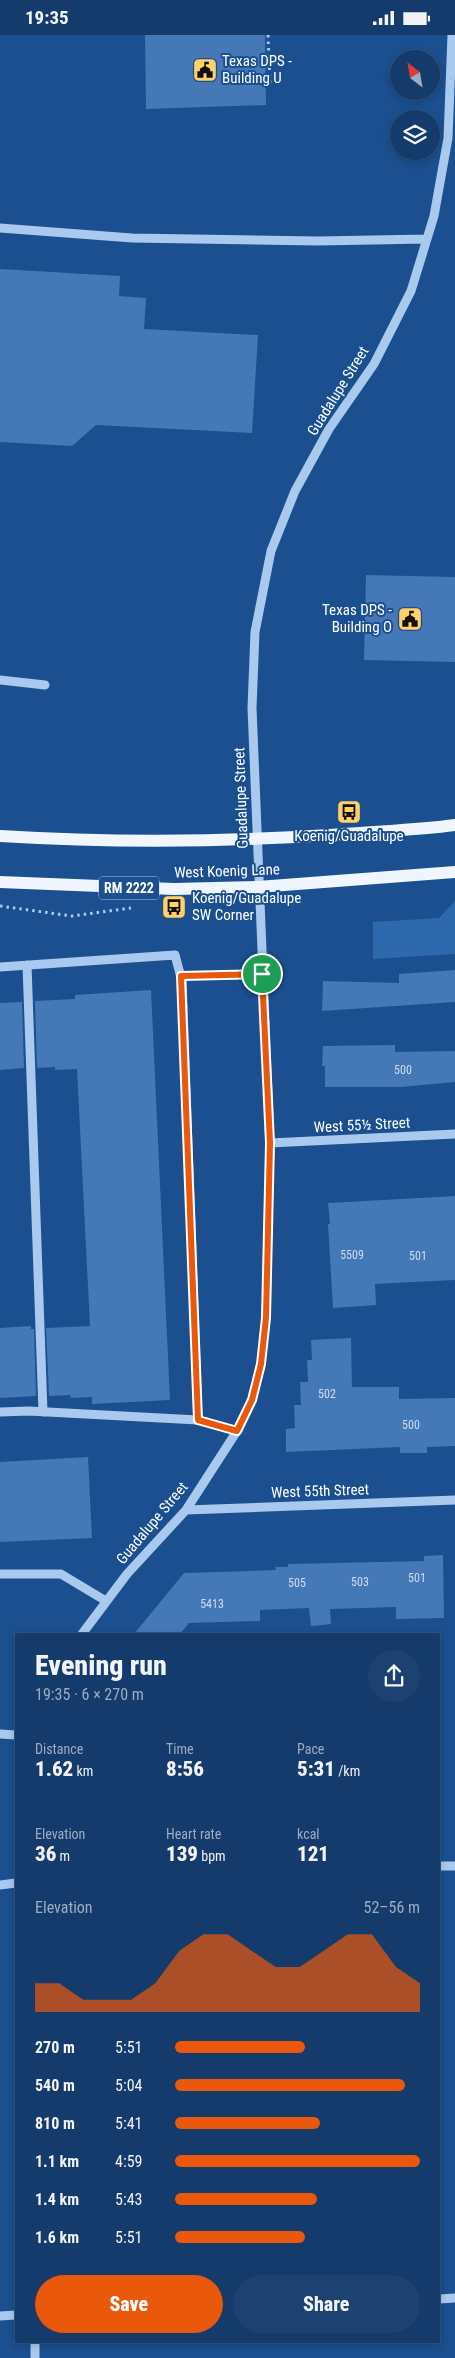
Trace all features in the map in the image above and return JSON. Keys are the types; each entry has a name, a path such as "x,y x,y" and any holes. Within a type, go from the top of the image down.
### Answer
{"main road":[{"name":"West Koenig Lane","path":"0,836 88,841 257,839 455,825"},
{"name":"West Koenig Lane","path":"0,882 174,889 258,887 455,871"}],"street":[{"name":"Guadalupe Street","path":"83,1633 127,1574 186,1510 237,1431 252,1400 261,1364 266,1318 270,1143 252,708 255,632 272,551 300,483 329,429 374,364 411,291 434,216 448,138 452,35"},
{"path":"0,228 132,238 318,241 427,239"},
{"path":"0,680 45,685"},
{"path":"0,967 175,955 181,976 198,1420"},
{"path":"27,965 43,1411"},
{"path":"181,976 262,974"},
{"name":"West 55½ Street","path":"270,1143 455,1134"},
{"path":"0,1412 43,1411 198,1420 237,1431"},
{"name":"West 55th Street","path":"186,1510 455,1500"},
{"path":"0,1574 61,1574 106,1601"},
{"path":"0,1734 15,1735"},
{"path":"440,1866 455,1866"},
{"path":"0,1885 15,1883"},
{"path":"440,2299 455,2298"},
{"path":"0,2316 15,2315"},
{"path":"35,2343 35,2358"}],"path":[{"path":"268,35 270,84"},
{"path":"0,906 72,916 134,908"}],"shaded area":[{"path":"455,901 455,954 373,959 373,922 439,918"}],"building":[{"name":"Texas DPS - Building U","path":"145,35 265,35 266,105 146,109"},
{"path":"0,269 120,276 119,296 146,298 144,329 258,335 252,433 96,425 72,446 0,442"},
{"name":"Texas DPS - Building O","path":"366,575 455,577 455,662 364,660"},
{"path":"455,970 455,1002 322,1011 323,981 399,983 399,974"},
{"path":"151,990 170,1400 92,1404 92,1397 49,1396 46,1328 90,1326 77,1069 55,1070 55,1067 37,1068 35,1001 75,999 75,995"},
{"path":"22,1002 24,1068 0,1070 0,1003"},
{"path":"395,1045 395,1052 455,1051 455,1082 401,1087 325,1087 325,1066 322,1066 323,1046"},
{"path":"455,1196 455,1280 375,1284 376,1305 333,1308 328,1203"},
{"path":"31,1326 31,1329 34,1329 36,1396 0,1398 0,1328"},
{"path":"351,1338 352,1387 399,1387 399,1399 455,1398 455,1446 427,1447 427,1453 400,1453 400,1447 286,1452 286,1429 295,1428 294,1405 301,1405 300,1382 308,1382 307,1360 312,1360 311,1340"},
{"path":"88,1457 92,1538 0,1542 0,1462"},
{"path":"443,1555 444,1618 396,1619 396,1607 330,1609 331,1624 311,1626 309,1608 260,1610 260,1621 189,1623 181,1633 135,1633 184,1573 276,1570 275,1567 288,1567 288,1564 424,1561 424,1556"}],"place":[{"name":"Texas DPS - Building U","path":"205,70"},
{"name":"Texas DPS - Building O","path":"410,619"},
{"name":"Koenig/Guadalupe","path":"349,812"},
{"name":"Koenig/Guadalupe SW Corner","path":"174,907"}],"route":[{"path":"262,974 270,1143 266,1318 261,1364 252,1400 237,1431 198,1420 181,976 262,974"}]}
